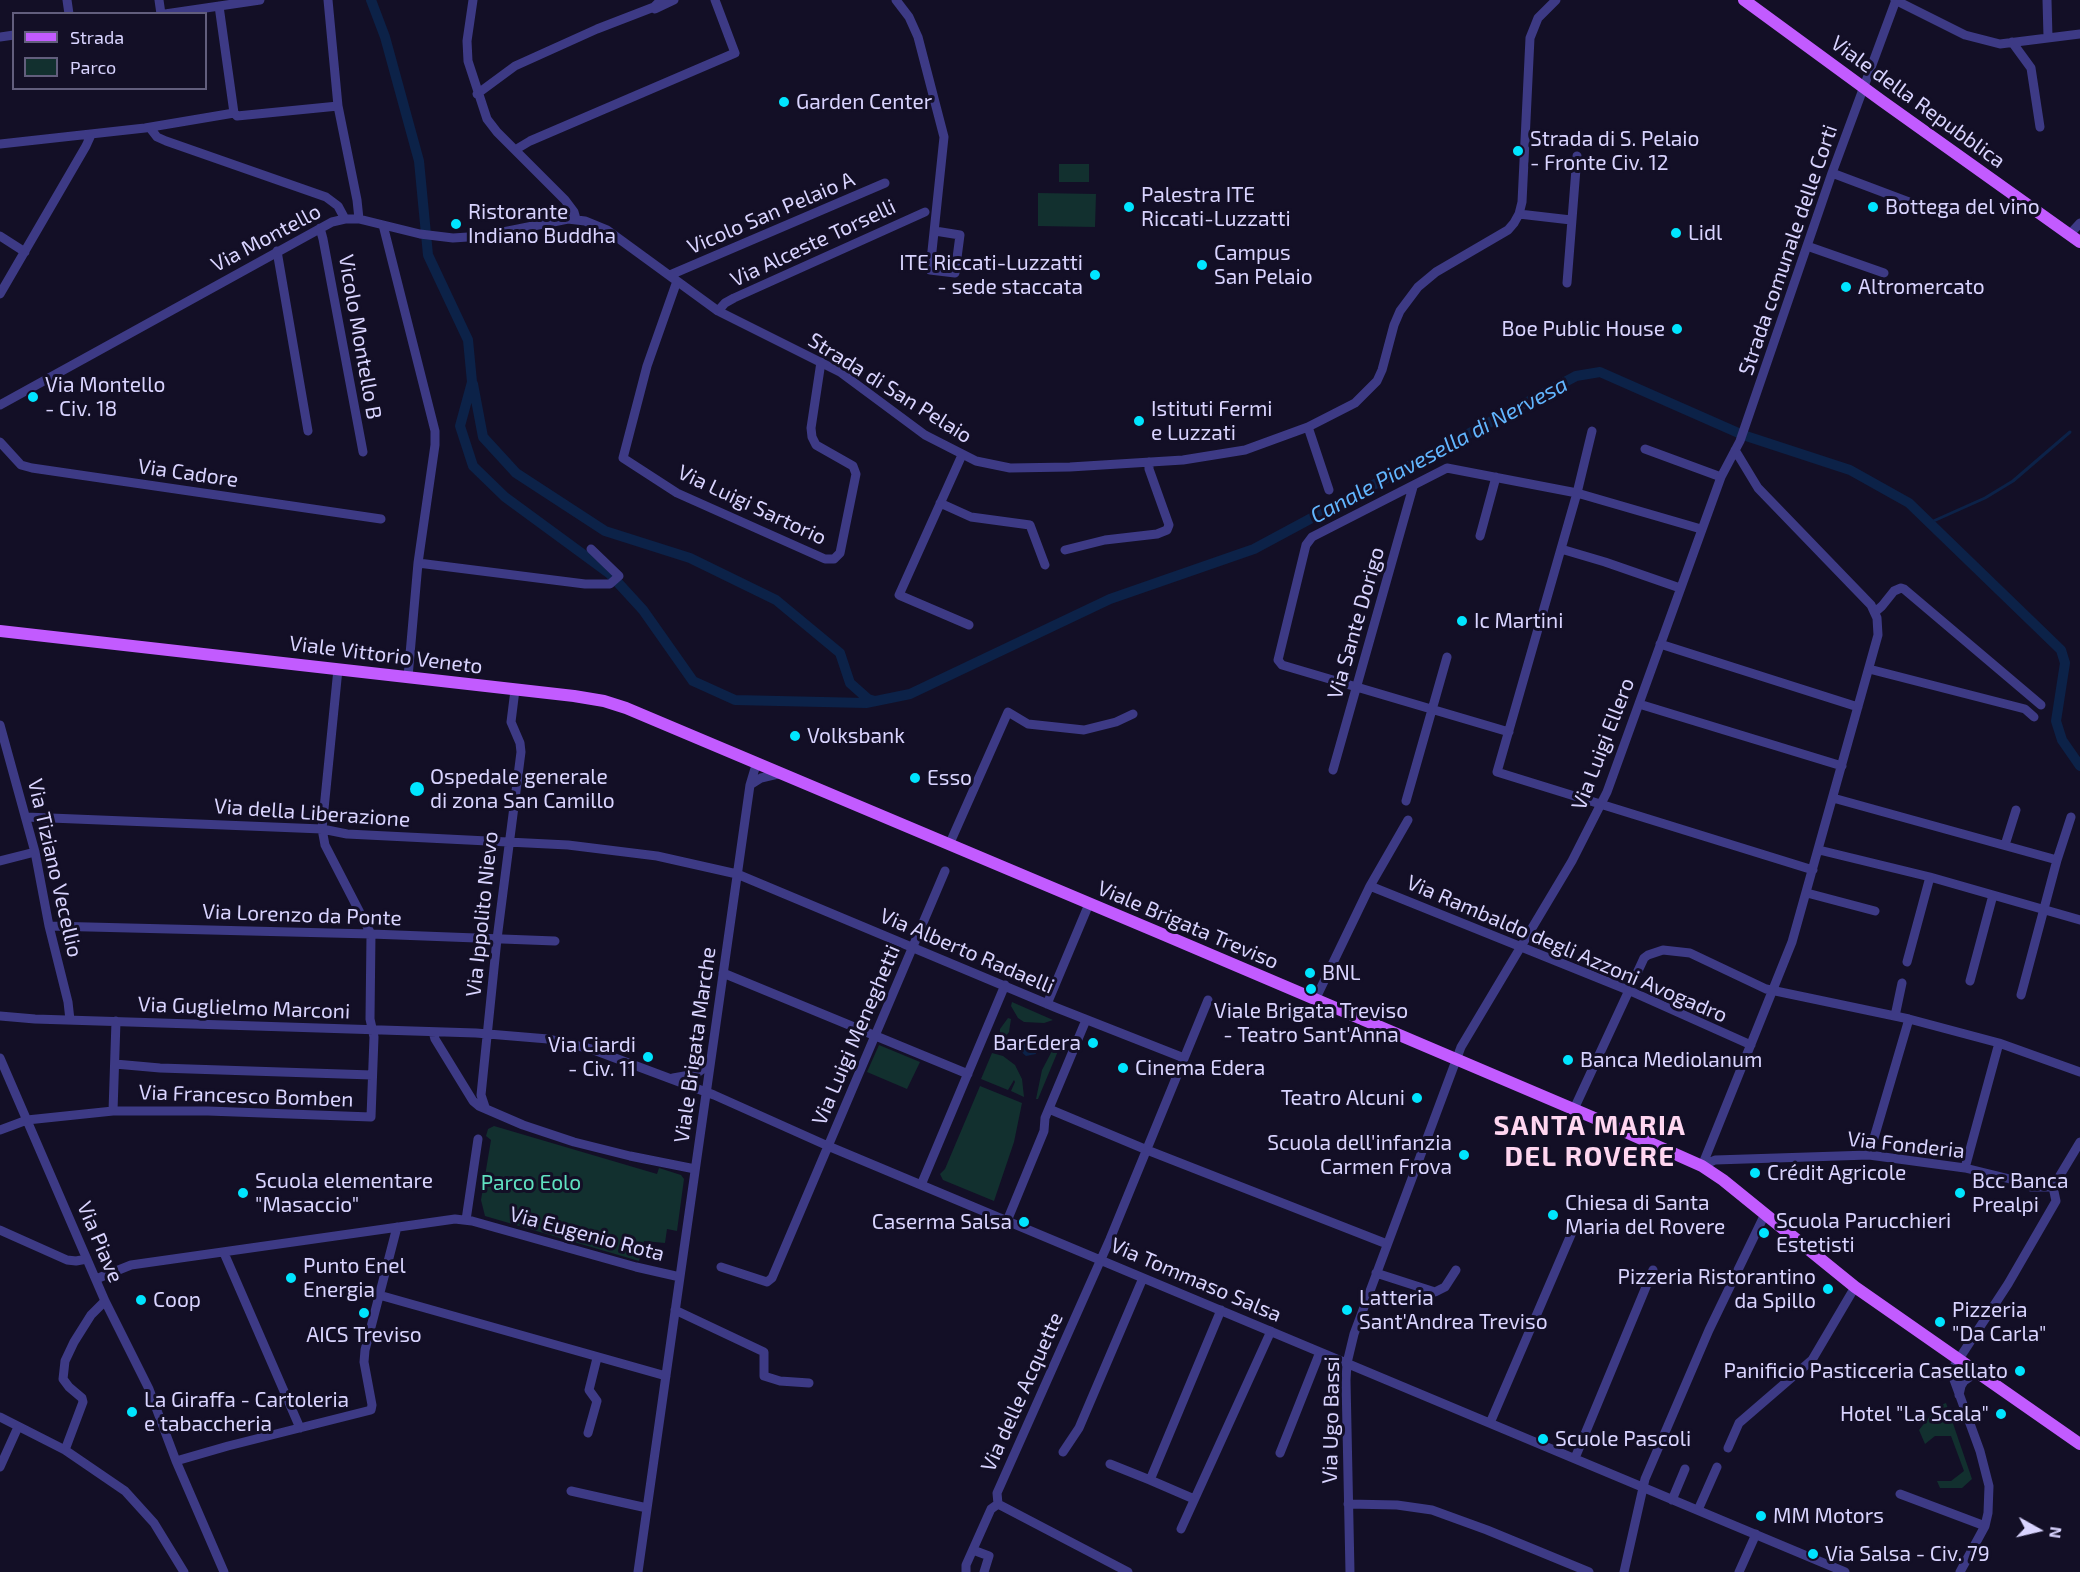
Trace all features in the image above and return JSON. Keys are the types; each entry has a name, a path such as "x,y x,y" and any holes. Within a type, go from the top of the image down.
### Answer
{"main road":[{"name":"Viale della Repubblica","path":"1744,0 2075,238"},
{"name":"Viale Vittorio Veneto","path":"0,631 574,696 612,703 756,765"},
{"name":"Viale Brigata Treviso","path":"756,765 1574,1109 1702,1166 1856,1287 2080,1444"}],"street":[{"path":"177,12 260,0"},
{"path":"328,0 338,106 359,219"},
{"path":"473,0 467,49 469,66 483,111 490,125 570,207 576,219"},
{"path":"477,94 515,66 597,29 654,7 661,0"},
{"path":"646,10 652,10 674,0"},
{"path":"515,150 530,141 735,53 715,0"},
{"path":"896,0 909,18 918,37 942,123 944,152 930,270 955,273 960,235 935,231"},
{"path":"1556,0 1538,18 1530,38 1523,188 1519,214 1571,220"},
{"path":"1895,0 1965,35 2000,44 2080,34"},
{"name":"Strada comunale delle Corti","path":"1746,425 1832,173 1865,88 1895,0"},
{"path":"2047,0 2048,37"},
{"path":"219,6 234,113"},
{"path":"2012,42 2031,68 2040,127"},
{"path":"0,144 150,128 234,113 237,116 338,106"},
{"path":"150,128 161,139 326,197 338,206 345,219"},
{"path":"0,294 91,135"},
{"path":"1567,283 1577,156"},
{"path":"1832,173 1909,202"},
{"name":"Vicolo San Pelaio A","path":"674,278 885,183"},
{"name":"Via Alceste Torselli","path":"718,311 734,298 925,212"},
{"name":"Strada di San Pelaio","path":"576,219 607,230 718,311 821,362 853,381 925,435 962,455 986,464 1010,468 1200,459 1233,453 1308,427 1355,403 1377,381 1400,310 1418,287 1436,272 1508,230 1519,214"},
{"name":"Via Montello","path":"0,405 277,251 320,228 345,219 359,219 437,237 475,237 560,220 576,219"},
{"name":"Viale della Repubblica","path":"2075,238 2080,223"},
{"path":"383,225 435,431 435,445 418,562 408,677"},
{"name":"Vicolo Montello B","path":"320,228 363,452"},
{"path":"0,236 25,252"},
{"path":"1807,246 1884,273"},
{"path":"277,251 308,431"},
{"name":"Via Luigi Sartorio","path":"674,278 647,366 623,458 677,493 825,559 834,559 840,553 856,474 853,466 816,445 812,437 811,428 821,362"},
{"name":"Via Luigi Ellero","path":"1455,1059 1572,861 1601,805 1623,753 1701,529 1721,477 1746,425"},
{"path":"1308,427 1329,490"},
{"path":"1592,431 1562,549 1497,772 1813,870"},
{"name":"Via Cadore","path":"0,442 21,465 32,468 381,519"},
{"path":"1645,449 1721,477"},
{"path":"1702,1166 1792,942 1879,626 1875,612 1864,597 1758,488 1735,450"},
{"path":"962,455 900,595 969,626"},
{"path":"1065,550 1105,540 1167,531 1169,525 1149,469 1149,462"},
{"path":"1509,732 1282,665 1278,660 1306,545 1312,537 1447,468 1577,493 1701,529"},
{"path":"1480,536 1496,477"},
{"name":"Via Sante Dorigo","path":"1333,770 1413,487"},
{"path":"940,503 971,517 1030,525 1045,564"},
{"path":"418,562 585,584 614,581 619,576 591,549"},
{"path":"1562,549 1680,588"},
{"path":"1875,612 1894,591 1904,589 2041,705"},
{"path":"1660,644 1858,707"},
{"path":"1406,801 1447,657"},
{"path":"338,669 322,829 325,845 371,934"},
{"path":"1869,669 2025,709 2034,717"},
{"name":"Via Ippolito Nievo","path":"476,1096 487,1034 508,842 521,752 520,743 511,722 515,690"},
{"path":"1639,704 1842,766"},
{"path":"949,845 1008,712 1029,724 1084,730 1116,722 1133,714"},
{"name":"Via Tiziano Vecellio","path":"0,725 35,852 49,926 68,1002 69,1020"},
{"name":"Viale Brigata Marche","path":"638,1572 750,785 756,765"},
{"path":"750,785 761,778 778,774"},
{"path":"1833,798 2057,860"},
{"path":"2005,845 2016,810"},
{"name":"Via della Liberazione","path":"26,817 322,829 347,834 568,845 657,856 737,874"},
{"path":"2021,995 2057,860 2071,817"},
{"name":"Via Rambaldo degli Azzoni Avogadro","path":"1315,1000 1370,886 1408,820"},
{"path":"1819,850 1930,877 2080,920"},
{"path":"0,861 35,852"},
{"name":"Via Luigi Meneghetti","path":"721,1267 770,1281 945,871"},
{"name":"Via Alberto Radaelli","path":"737,874 1047,1004 1184,1058"},
{"path":"1907,962 1930,877"},
{"name":"Via Rambaldo degli Azzoni Avogadro","path":"1370,886 1628,990 1751,1045"},
{"path":"1807,893 1875,912"},
{"path":"1970,981 1993,895"},
{"path":"1047,1004 1089,904"},
{"name":"Via Lorenzo da Ponte","path":"49,926 555,941"},
{"name":"Via Francesco Bomben","path":"0,1130 27,1120 113,1111 208,1111 371,1117 374,1030 370,1019 371,934"},
{"path":"1574,1109 1644,958 1654,952 1670,950 1699,957 1773,991 1909,1019 2000,1043 2080,1072"},
{"path":"723,973 968,1074"},
{"path":"1895,1016 1902,983"},
{"path":"921,1185 1005,986"},
{"name":"Via delle Acquette","path":"1128,1572 998,1504 997,1493 1101,1260 1208,1000"},
{"name":"Via Guglielmo Marconi","path":"0,1016 527,1037 571,1044 622,1059 671,1078"},
{"path":"1869,1155 1909,1019"},
{"path":"1007,1221 1044,1131 1045,1118 1086,1020"},
{"name":"Via Francesco Bomben","path":"113,1111 116,1022"},
{"path":"433,1032 435,1039 476,1096 476,1104 523,1125 574,1142 695,1169"},
{"path":"1965,1168 2000,1043"},
{"name":"Via Piave","path":"0,1058 105,1300 149,1389 176,1461 224,1572"},
{"path":"671,1078 696,1074 711,1058"},
{"name":"Via Ugo Bassi","path":"1350,1572 1347,1363 1354,1334 1455,1059"},
{"name":"Via Francesco Bomben","path":"115,1064 160,1068 372,1075"},
{"name":"Via Tommaso Salsa","path":"671,1078 1845,1572"},
{"path":"1049,1109 1387,1244"},
{"path":"466,1220 478,1139"},
{"path":"1960,1572 1985,1526 1989,1486 1980,1451 1953,1377 1955,1365 2008,1284 2056,1201 2053,1187 2080,1142"},
{"name":"Via Fonderia","path":"1702,1166 1715,1160 1869,1155 1965,1168 2010,1179 2031,1187 2053,1187"},
{"path":"1624,1572 1642,1487 1692,1368 1765,1214"},
{"name":"Via Eugenio Rota","path":"96,1279 131,1265 449,1219 466,1220 680,1277"},
{"path":"176,1461 371,1410 364,1356 397,1227"},
{"path":"0,1230 66,1260 76,1261 87,1258"},
{"path":"1490,1423 1573,1230"},
{"path":"224,1253 300,1428"},
{"path":"1376,1273 1435,1292 1445,1287 1456,1270"},
{"path":"1575,1458 1653,1270"},
{"path":"1063,1452 1079,1428 1143,1278"},
{"path":"1728,1448 1740,1423 1812,1360 1856,1287"},
{"path":"379,1295 666,1376"},
{"path":"65,1450 83,1402 63,1378 65,1361 91,1315 105,1300"},
{"path":"675,1310 764,1353 764,1376 780,1381 809,1383"},
{"path":"1150,1480 1221,1310"},
{"path":"1181,1529 1271,1331"},
{"path":"1280,1453 1320,1352"},
{"path":"588,1433 597,1401 589,1390 597,1358"},
{"path":"1959,1395 1960,1386 1977,1372"},
{"path":"0,1417 65,1450 130,1495 154,1523 184,1572"},
{"path":"0,1467 18,1426"},
{"path":"1110,1464 1194,1499"},
{"path":"1698,1510 1717,1467"},
{"path":"1672,1500 1686,1469"},
{"path":"571,1491 647,1509"},
{"path":"1900,1494 1985,1526"},
{"path":"966,1572 966,1565 991,1509 998,1504"},
{"path":"1348,1504 1398,1505 1432,1510 1589,1572"},
{"path":"1739,1572 1756,1534"},
{"path":"973,1550 989,1556 984,1572"}],"green space":[{"path":"1059,164 1089,164 1089,182 1059,182"},
{"path":"1038,193 1096,194 1095,227 1038,226"},
{"path":"1012,1002 1053,1020 1044,1023 1024,1022 1018,1018 1011,1006"},
{"path":"1008,1018 1011,1019 1009,1032 999,1043 1000,1029"},
{"path":"1063,1039 1038,1099 1036,1099 1042,1070 1053,1049"},
{"path":"879,1045 920,1062 907,1089 867,1072"},
{"path":"992,1053 1003,1056 1015,1065 1022,1079 1024,1097 1011,1091 1014,1080 1008,1090 981,1079"},
{"path":"980,1086 1022,1103 1014,1142 994,1201 943,1180 940,1174 945,1169"},
{"name":"Parco Eolo","path":"494,1126 657,1174 659,1168 681,1175 684,1179 677,1231 667,1229 665,1243 644,1241 639,1261 485,1216 481,1200 491,1140 486,1136 488,1129"},
{"path":"1946,1403 1972,1479 1962,1488 1940,1488 1937,1481 1951,1481 1964,1471 1951,1436 1935,1436 1925,1444 1919,1430 1938,1406"}],"water":[{"path":"1030,1038 1038,1048 1035,1050 1036,1054 1026,1056 1019,1050 1019,1046 1021,1041"}],"waterway":[{"name":"Canale Piavesella di Nervesa","path":"371,0 385,37 419,161 428,255 468,340 472,382 460,426 473,466 505,497 610,574 643,610 693,681 735,700 866,703 910,694 1110,599 1254,549 1576,376 1600,372 1743,435 1850,470 1909,503 2061,650 2065,663 2056,721 2062,740 2080,766"},
{"name":"Canale Piavesella di Nervesa","path":"473,384 483,437 516,473 605,531 690,558 776,600 840,653 850,683 868,699 875,701"},
{"path":"1929,523 1985,498 2013,481 2070,432"}],"place":[{"name":"Garden Center","path":"784,102"},
{"name":"Strada di S. Pelaio - Fronte Civ. 12","path":"1518,151"},
{"name":"Palestra ITE Riccati-Luzzatti","path":"1129,207"},
{"name":"Bottega del vino","path":"1873,207"},
{"name":"Ristorante Indiano Buddha","path":"456,224"},
{"name":"Lidl","path":"1676,233"},
{"name":"Campus San Pelaio","path":"1202,265"},
{"name":"ITE Riccati-Luzzatti - sede staccata","path":"1095,275"},
{"name":"Altromercato","path":"1846,287"},
{"name":"Boe Public House","path":"1677,329"},
{"name":"Via Montello - Civ. 18","path":"33,397"},
{"name":"Istituti Fermi e Luzzati","path":"1139,421"},
{"name":"Ic Martini","path":"1462,621"},
{"name":"Volksbank","path":"795,736"},
{"name":"Esso","path":"915,778"},
{"name":"Ospedale generale di zona San Camillo","path":"417,789"},
{"name":"BNL","path":"1310,973"},
{"name":"Viale Brigata Treviso - Teatro Sant'Anna","path":"1311,989"},
{"name":"BarEdera","path":"1093,1043"},
{"name":"Via Ciardi - Civ. 11","path":"648,1057"},
{"name":"Banca Mediolanum","path":"1568,1060"},
{"name":"Cinema Edera","path":"1123,1068"},
{"name":"Teatro Alcuni","path":"1417,1098"},
{"name":"Scuola dell'infanzia Carmen Frova","path":"1464,1155"},
{"name":"Crédit Agricole","path":"1755,1173"},
{"name":"Scuola elementare \"Masaccio\"","path":"243,1193"},
{"name":"Bcc Banca Prealpi","path":"1960,1193"},
{"name":"Chiesa di Santa Maria del Rovere","path":"1553,1215"},
{"name":"Caserma Salsa","path":"1024,1222"},
{"name":"Scuola Parucchieri Estetisti","path":"1764,1233"},
{"name":"Punto Enel Energia","path":"291,1278"},
{"name":"Pizzeria Ristorantino da Spillo","path":"1828,1289"},
{"name":"Coop","path":"141,1300"},
{"name":"Latteria Sant'Andrea Treviso","path":"1347,1310"},
{"name":"AICS Treviso","path":"364,1313"},
{"name":"Pizzeria \"Da Carla\"","path":"1940,1322"},
{"name":"Panificio Pasticceria Casellato","path":"2020,1371"},
{"name":"La Giraffa - Cartoleria e tabaccheria","path":"132,1412"},
{"name":"Hotel \"La Scala\"","path":"2001,1414"},
{"name":"Scuole Pascoli","path":"1543,1439"},
{"name":"MM Motors","path":"1761,1516"},
{"name":"Via Salsa - Civ. 79","path":"1813,1554"}],"district":[{"name":"SANTA MARIA DEL ROVERE","path":"1590,1142"}]}
